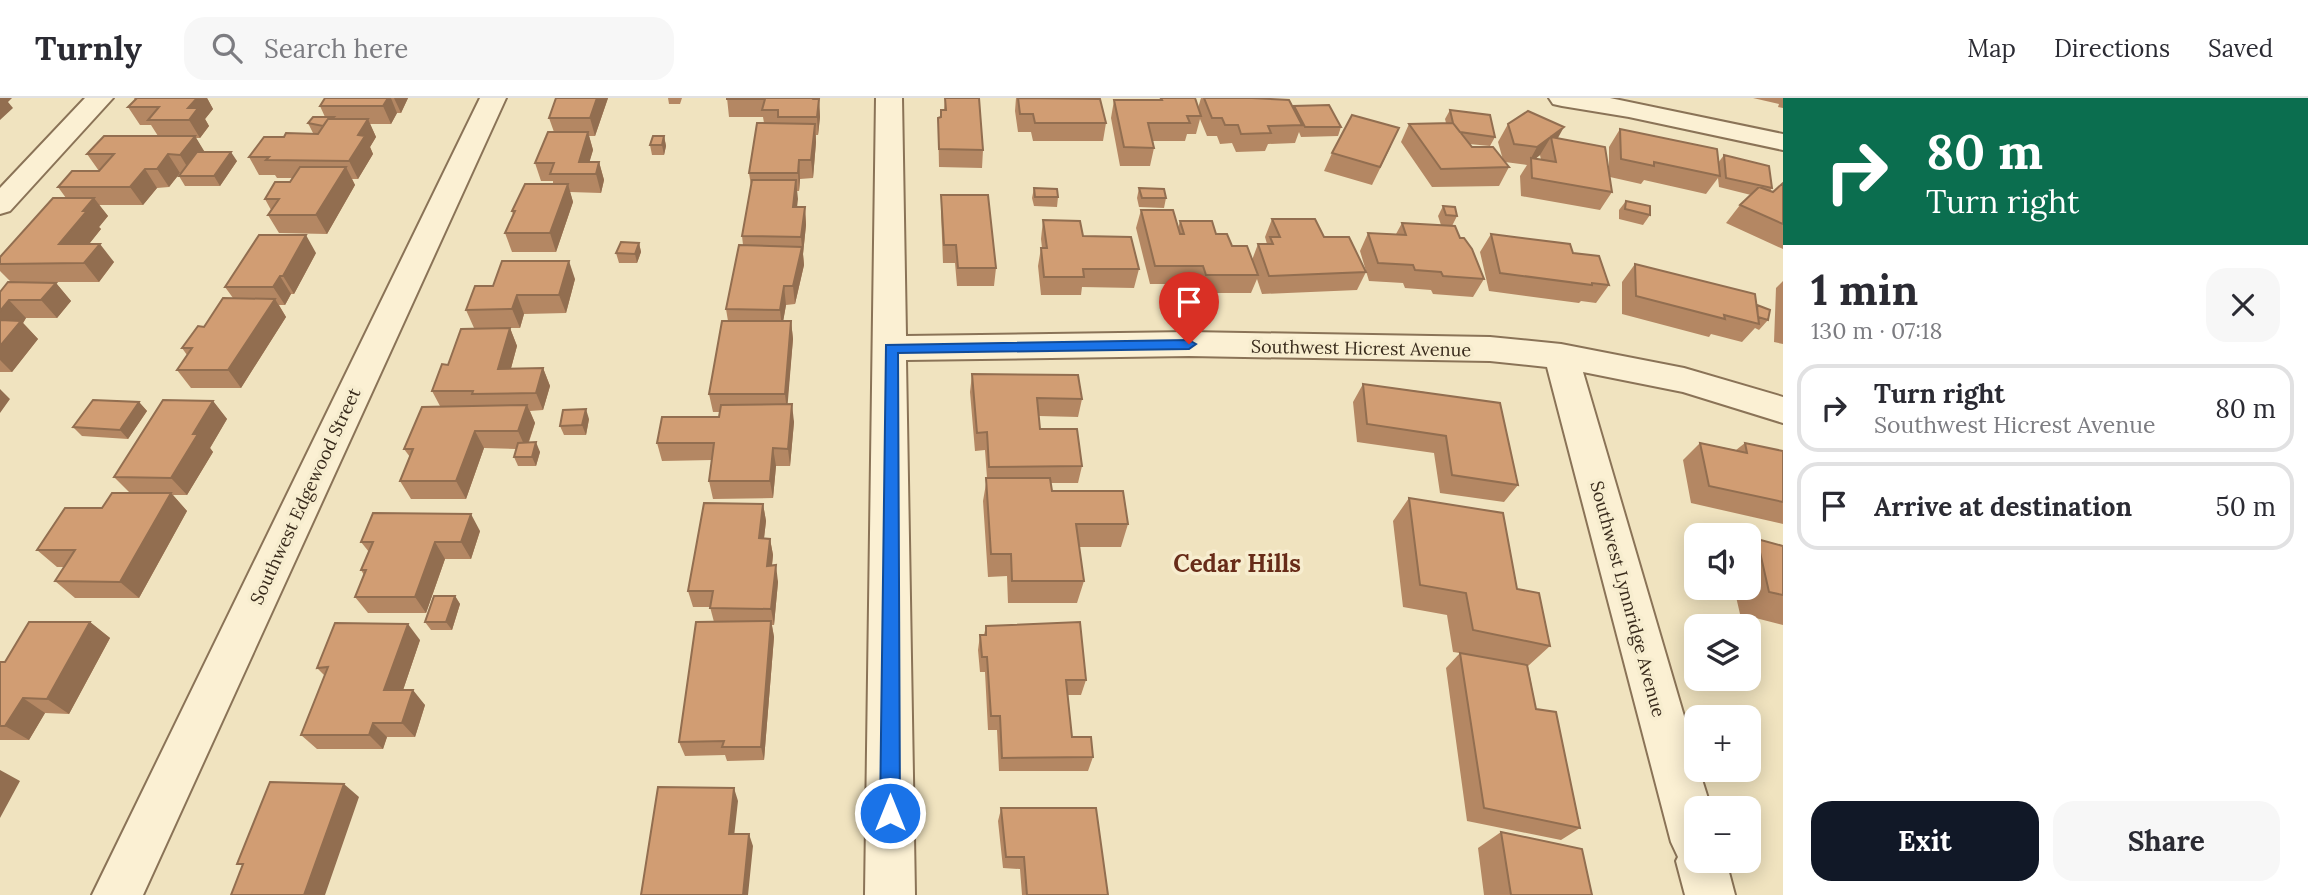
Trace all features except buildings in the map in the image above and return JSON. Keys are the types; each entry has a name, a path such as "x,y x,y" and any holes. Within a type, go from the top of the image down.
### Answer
{"street":[{"path":"0,205 100,98"},
{"name":"Southwest Edgewood Street","path":"117,895 493,98"},
{"path":"889,98 890,895"},
{"path":"1562,98 1629,109 1783,142"},
{"name":"Southwest Hicrest Avenue","path":"891,348 1189,344 1490,349 1561,356 1684,380 1783,410"},
{"name":"Southwest Lynnridge Avenue","path":"1561,356 1684,799"},
{"path":"1704,873 1710,895"}],"district":[{"name":"Cedar Hills","path":"1237,563"}],"route":[{"path":"890,813 891,348 1189,344"}]}
